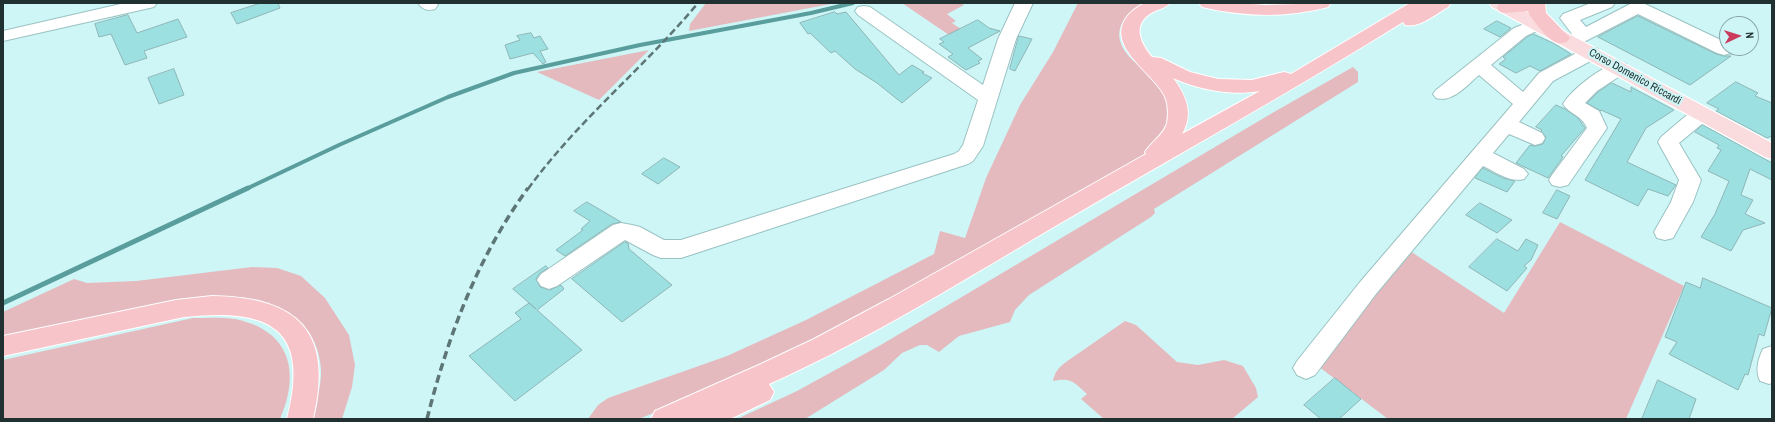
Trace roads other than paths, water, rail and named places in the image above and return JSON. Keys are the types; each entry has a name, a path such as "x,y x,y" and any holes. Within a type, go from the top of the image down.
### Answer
{"highway":[{"path":"1061,212 1108,179 1154,152 1172,135 1177,124 1177,102 1172,90 1164,79 1139,53 1132,43 1129,33 1136,16 1142,11 1161,3"},
{"path":"1208,3 1239,9 1268,10 1296,9 1322,3"},
{"path":"664,419 764,375 823,346 898,306 1306,74 1422,3"},
{"path":"1139,53 1162,67 1208,83 1238,86 1265,84 1338,55 1442,3"},
{"path":"1504,4 1524,7 1535,3 1538,15 1576,42"},
{"path":"704,419 762,392 839,350 1338,55"},
{"path":"3,346 192,307 236,305 267,312 294,330 303,347 307,368 306,396 300,419"}],"main road":[{"name":"Corso Domenico Riccardi","path":"1504,4 1537,24 1576,42 1619,68 1772,152"}],"street":[{"path":"3,36 148,3"},
{"path":"549,280 621,231 632,233 661,249 681,249 961,160 973,146 1007,39 1024,3"},
{"path":"1576,42 1570,18 1606,3"},
{"path":"1306,368 1368,288 1576,42 1638,7 1719,47"},
{"path":"864,12 989,98"},
{"path":"1442,94 1520,32 1537,24"},
{"path":"1479,65 1524,103"},
{"path":"1560,180 1597,128 1592,116 1573,104 1590,86 1619,68"},
{"path":"1666,232 1682,202 1690,180 1668,142 1702,114"},
{"path":"1507,125 1535,138"},
{"path":"1479,155 1517,174"}],"waterway":[{"path":"246,189 339,145 448,97 514,73 640,45 811,13 853,3"},
{"path":"3,303 248,188"}],"railway":[{"path":"528,189 568,140 656,50 698,3"},
{"path":"427,419 444,358 466,299 494,242 528,188"}]}
